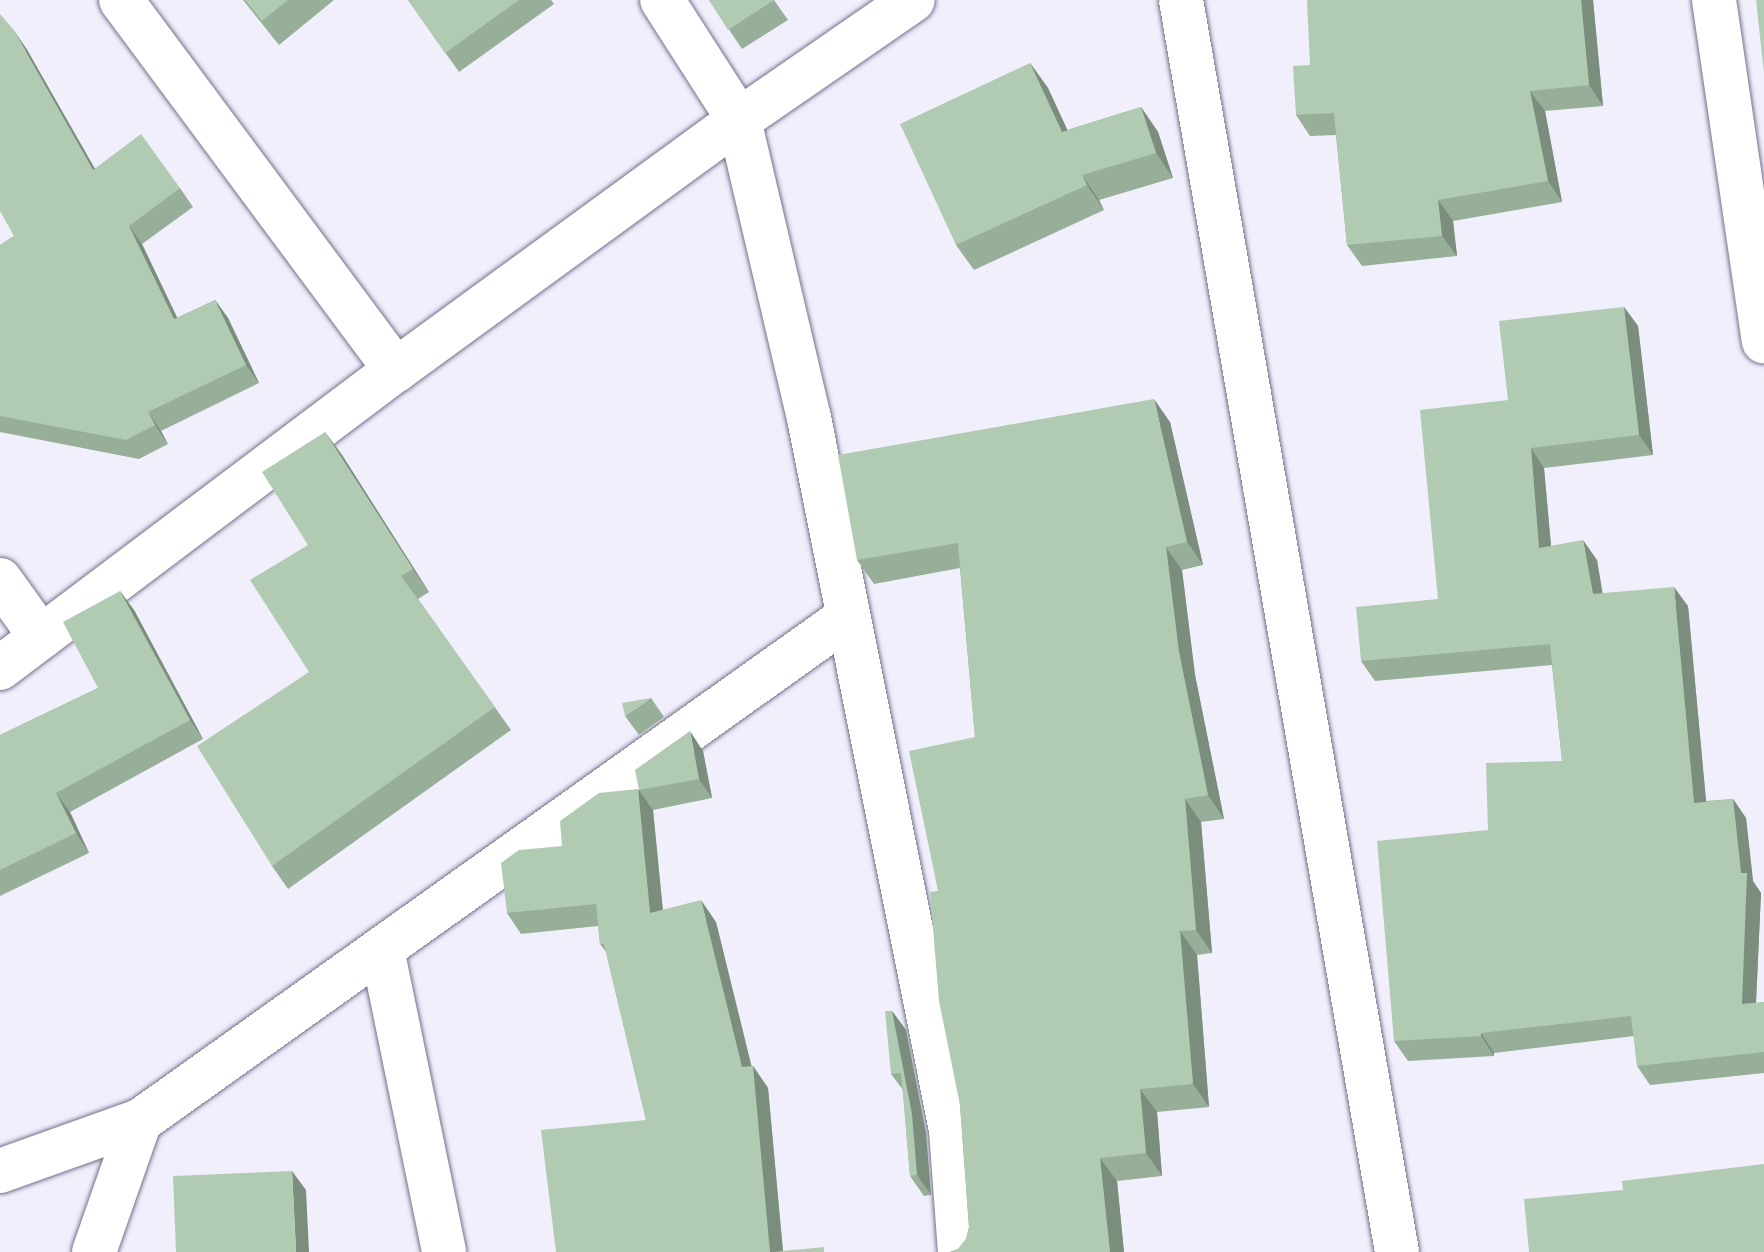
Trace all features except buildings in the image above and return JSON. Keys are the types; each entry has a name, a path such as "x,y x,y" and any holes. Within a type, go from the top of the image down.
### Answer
{"street":[{"path":"121,0 396,370"},
{"path":"662,0 739,120 809,418 951,1130 960,1252"},
{"path":"0,668 396,370 739,120 913,0"},
{"path":"1181,0 1397,1252"},
{"path":"1714,0 1764,341"},
{"path":"0,580 41,637"},
{"path":"0,1171 140,1121 848,617"},
{"path":"382,949 444,1252"},
{"path":"94,1252 140,1121"}]}
